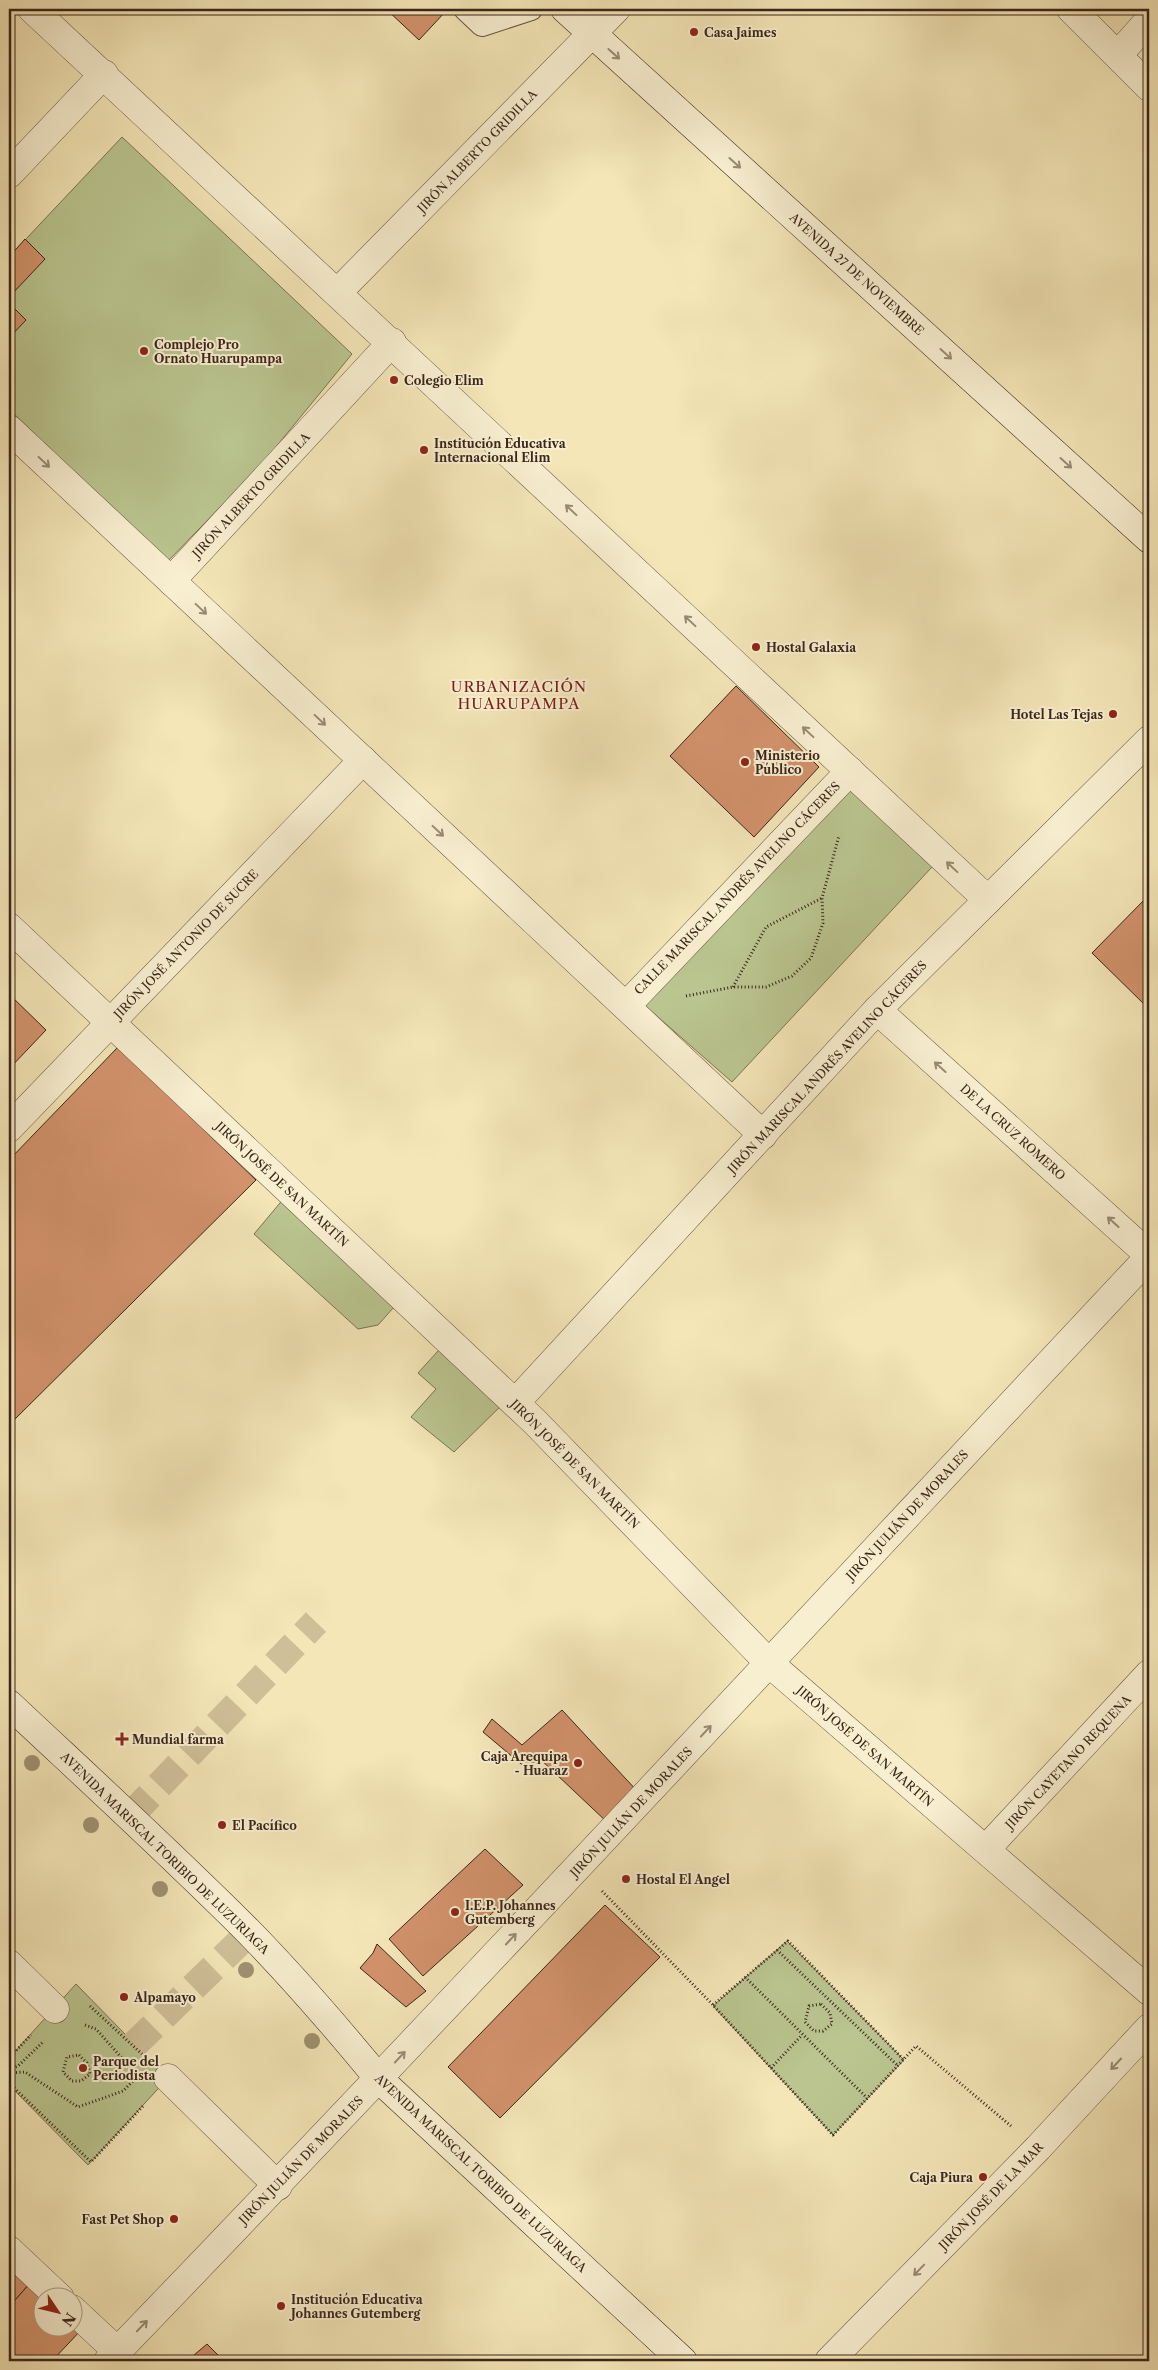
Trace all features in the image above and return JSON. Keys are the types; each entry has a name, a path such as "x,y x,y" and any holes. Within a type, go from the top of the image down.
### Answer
{"street":[{"path":"32,9 392,342 988,900"},
{"name":"AVENIDA 27 DE NOVIEMBRE","path":"566,9 1149,539"},
{"name":"JIRÓN ALBERTO GRIDILLA","path":"338,292 616,9"},
{"path":"1071,9 1149,87"},
{"path":"1118,55 1149,20"},
{"path":"9,174 104,74"},
{"name":"JIRÓN ALBERTO GRIDILLA","path":"171,581 392,342"},
{"path":"9,429 763,1135"},
{"name":"JIRÓN MARISCAL ANDRÉS AVELINO CÁCERES","path":"515,1403 877,1010 1149,740"},
{"name":"JIRÓN JOSÉ ANTONIO DE SUCRE","path":"9,1128 363,760"},
{"name":"CALLE MARISCAL ANDRÉS AVELINO CÁCERES","path":"626,1006 850,771"},
{"name":"JIRÓN JOSÉ DE SAN MARTÍN","path":"9,927 515,1403 768,1663 1149,1991"},
{"name":"DE LA CRUZ ROMERO","path":"877,1010 1149,1256"},
{"name":"JIRÓN JULIÁN DE MORALES","path":"113,2356 278,2186 579,1868 1149,1256"},
{"name":"JIRÓN CAYETANO REQUENA","path":"986,1849 1149,1674"},
{"name":"AVENIDA MARISCAL TORIBIO DE LUZURIAGA","path":"9,1704 130,1816 249,1933 347,2039 379,2079 683,2361"},
{"path":"9,1964 55,2009"},
{"name":"JIRÓN JOSÉ DE LA MAR","path":"829,2361 1038,2148 1149,2028"},
{"path":"167,2080 278,2186"},
{"path":"9,2250 49,2288"},
{"path":"82,2320 113,2356"}],"lane":[{"path":"465,9 482,24 531,9"}],"path":[{"path":"822,898 823,923 810,958 792,976 766,987 733,987 766,927 822,898"},
{"path":"579,1868 713,2005 833,2135 916,2046 1038,2148"},
{"path":"713,2005 788,1942 903,2059"},
{"path":"777,1950 897,2065"},
{"path":"745,1977 867,2098"},
{"path":"9,2058 74,1991 167,2080"},
{"path":"821,2004 830,2013 832,2024 823,2031 814,2031 805,2022 809,2006 821,2004"},
{"path":"82,2024 96,2029 121,2057 167,2080"},
{"path":"771,2068 802,2035"},
{"path":"9,2071 18,2066 48,2037"},
{"path":"79,2054 87,2063 90,2074 81,2081 72,2080 63,2072 67,2057 79,2054"},
{"path":"9,2071 25,2072 78,2107 123,2091 139,2075 167,2080"},
{"path":"9,2084 91,2162 167,2080"}],"green space":[{"path":"122,137 352,354 262,464 167,562 9,409 9,257"},
{"path":"851,790 932,867 732,1082 642,1003"},
{"path":"290,1191 402,1298 378,1325 358,1329 254,1234"},
{"path":"448,1340 509,1398 454,1452 411,1417 436,1389 418,1373"},
{"path":"787,1941 904,2060 833,2135 713,2006"},
{"name":"Parque del Periodista","path":"76,1984 168,2078 88,2165 9,2085 9,2058"}],"building":[{"path":"386,9 443,9 446,11 419,40"},
{"path":"25,239 45,259 13,293 9,289 9,257"},
{"path":"9,303 26,320 9,338"},
{"name":"Ministerio Público","path":"736,686 819,767 754,837 670,756"},
{"path":"1149,895 1149,1009 1092,953"},
{"path":"9,994 46,1030 9,1069"},
{"path":"118,1047 256,1180 9,1425 9,1160"},
{"name":"Caja Arequipa - Huaraz","path":"562,1710 639,1793 608,1823 539,1758 527,1769 483,1732 492,1719 522,1745"},
{"name":"I.E.P. Johannes Gutemberg","path":"485,1849 523,1885 423,1976 389,1939"},
{"path":"605,1905 660,1957 500,2118 448,2067"},
{"path":"377,1944 426,1991 406,2007 360,1968 373,1953"},
{"path":"9,2261 31,2282 9,2307"},
{"path":"31,2282 35,2288 32,2288 32,2338 74,2338 52,2361 9,2361 9,2307"},
{"path":"207,2344 224,2361 187,2361"}],"tunnel":[{"path":"130,1816 316,1622"},
{"path":"133,2046 249,1933"}],"place":[{"name":"Casa Jaimes","path":"694,32"},
{"name":"Complejo Pro Ornato Huarupampa","path":"144,351"},
{"name":"Colegio Elim","path":"394,380"},
{"name":"Institución Educativa Internacional Elim","path":"424,450"},
{"name":"Hostal Galaxia","path":"756,647"},
{"name":"Hotel Las Tejas","path":"1113,714"},
{"name":"Ministerio Público","path":"745,762"},
{"name":"Mundial farma","path":"122,1739"},
{"name":"Caja Arequipa - Huaraz","path":"578,1763"},
{"name":"El Pacífico","path":"222,1825"},
{"name":"Hostal El Angel","path":"626,1879"},
{"name":"I.E.P. Johannes Gutemberg","path":"455,1912"},
{"name":"Alpamayo","path":"124,1997"},
{"name":"Parque del Periodista","path":"83,2068"},
{"name":"Caja Piura","path":"983,2177"},
{"name":"Fast Pet Shop","path":"174,2219"},
{"name":"Institución Educativa Johannes Gutemberg","path":"281,2306"}],"district":[{"name":"URBANIZACIÓN HUARUPAMPA","path":"519,694"}]}
